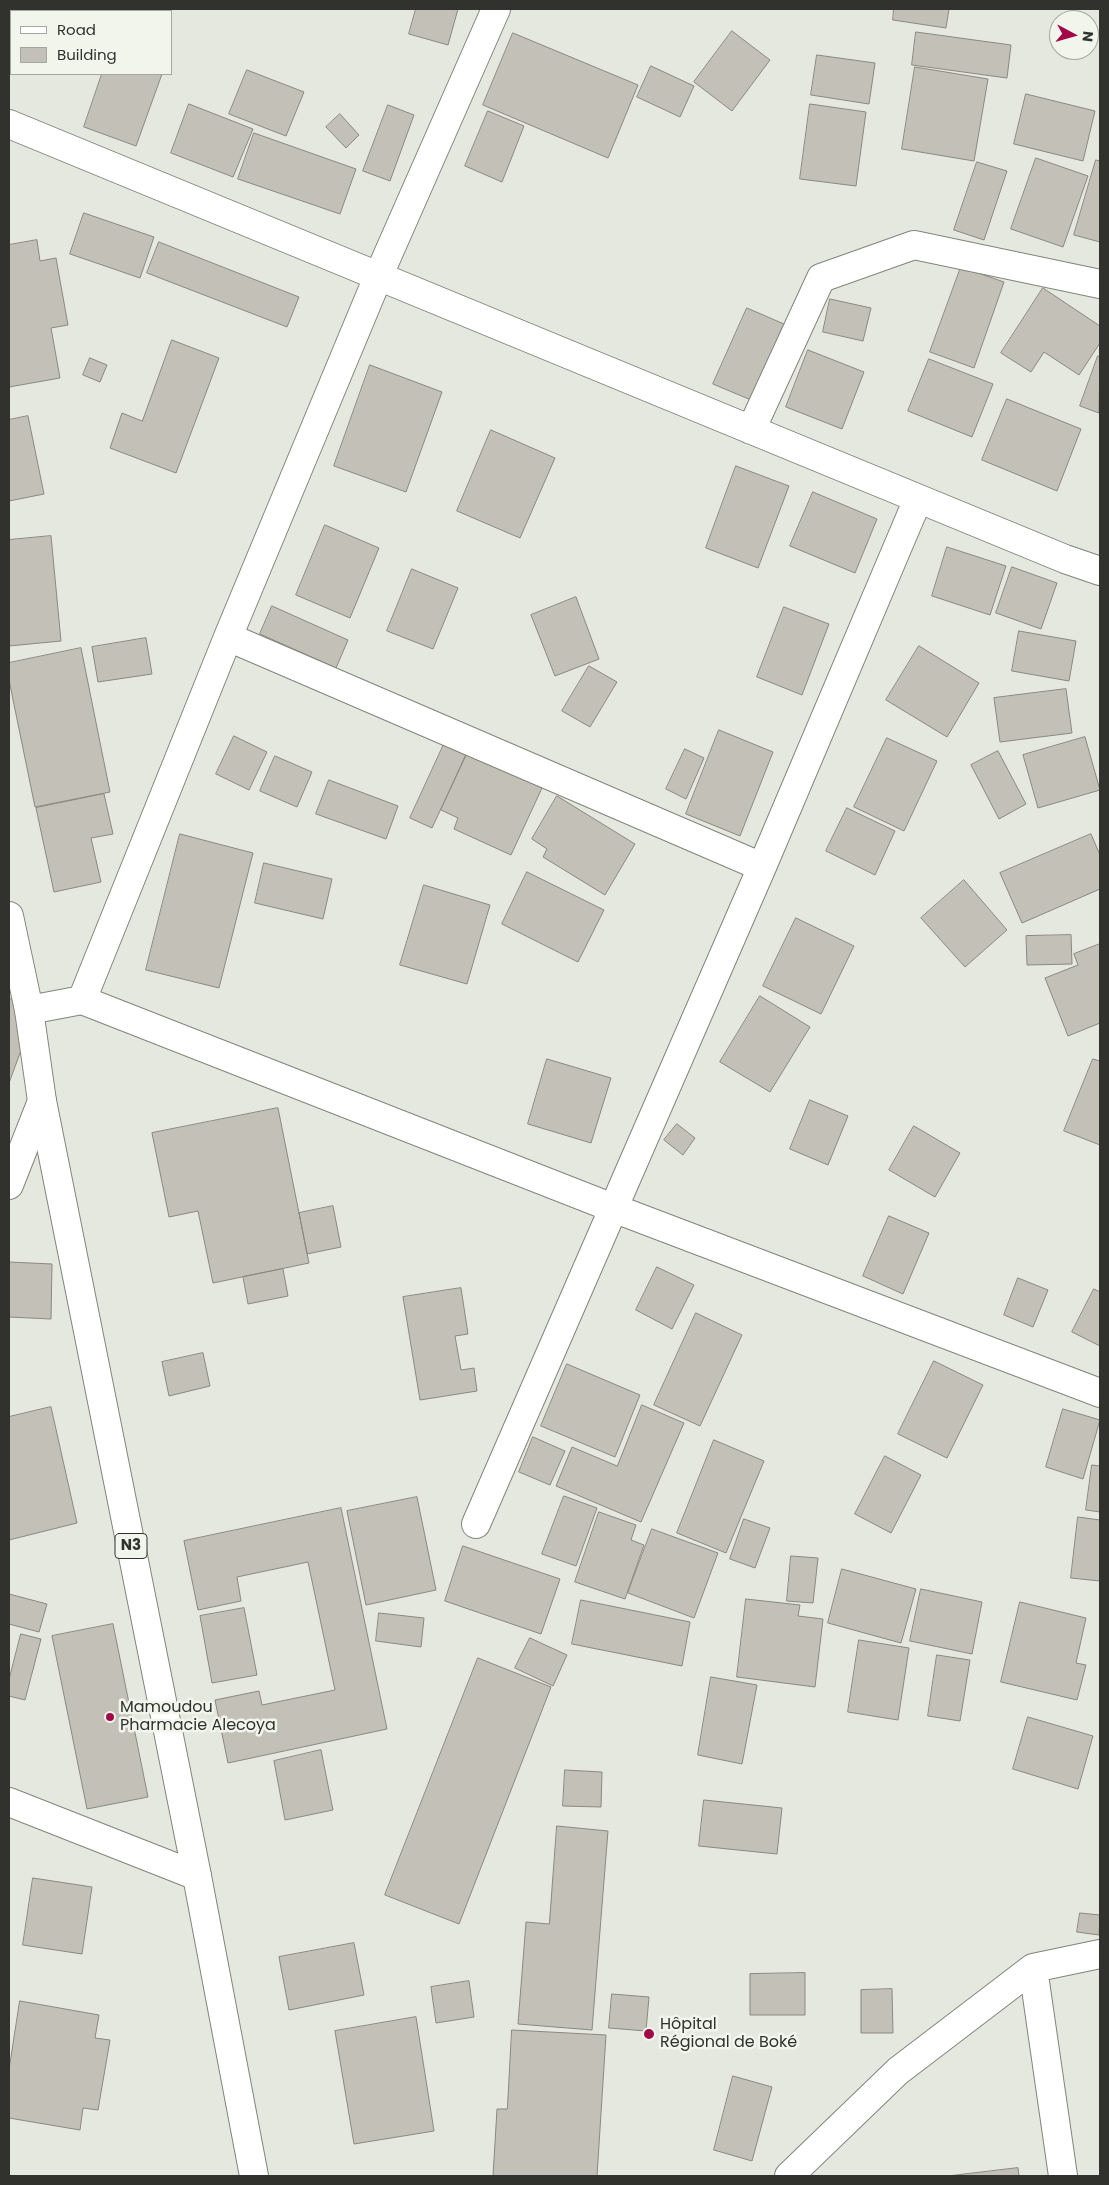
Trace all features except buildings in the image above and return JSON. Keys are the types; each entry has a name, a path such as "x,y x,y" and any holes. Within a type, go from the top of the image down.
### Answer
{"main road":[{"path":"82,1000 228,636 378,277 496,9"},
{"path":"9,124 918,499 1100,571"},
{"path":"751,430 821,278 914,244 1100,284"},
{"path":"476,1524 762,867 918,499"},
{"path":"228,636 762,867"},
{"name":"N3","path":"9,916 14,966 29,1010 42,1101 197,1876 254,2176"},
{"path":"29,1010 82,1000 613,1208 1100,1393"},
{"path":"9,1185 42,1101"},
{"path":"9,1802 197,1876"},
{"path":"789,2176 898,2071 1033,1968 1100,1954"},
{"path":"1033,1968 1063,2176"}],"place":[{"name":"Mamoudou Pharmacie Alecoya","path":"110,1717"},
{"name":"Hôpital Régional de Boké","path":"649,2034"}]}
